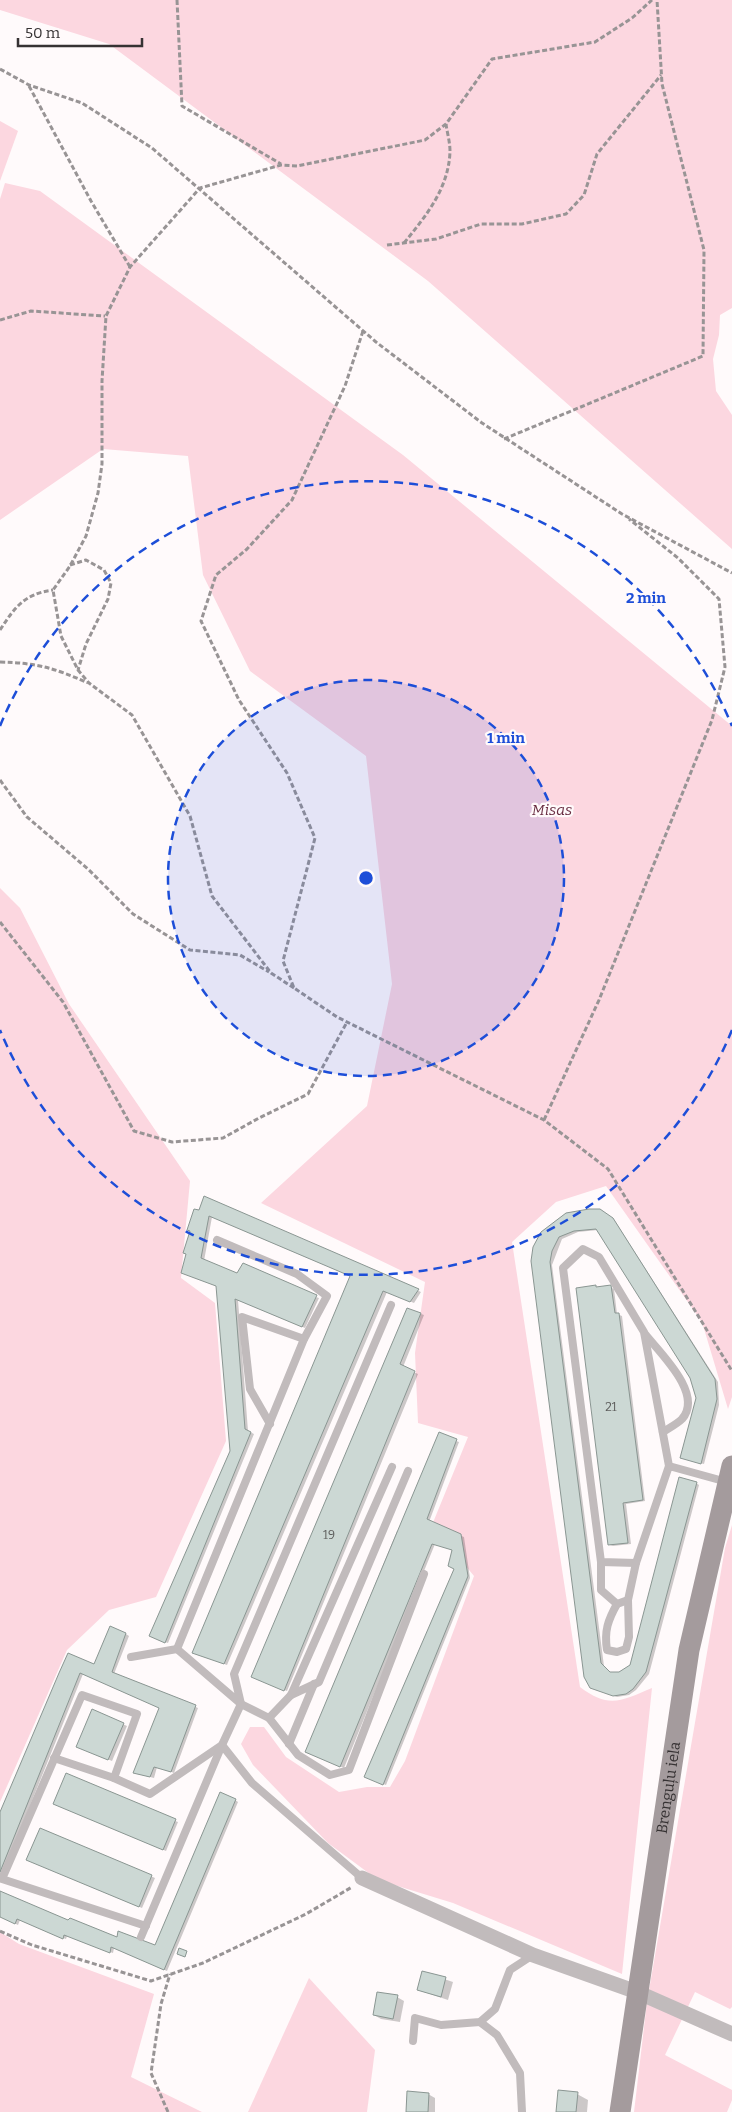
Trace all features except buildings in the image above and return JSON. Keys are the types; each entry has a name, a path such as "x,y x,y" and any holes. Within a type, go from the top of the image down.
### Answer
{"street":[{"name":"Brenguļu iela","path":"620,2112 689,1650 730,1474"},
{"path":"362,1878 533,1955 637,1992 732,2034"}],"lane":[{"path":"177,1650 304,1339 327,1296 298,1274 217,1240"},
{"path":"617,1604 601,1590 601,1562 563,1268 583,1248 599,1257 644,1332 685,1384 689,1404 682,1418 663,1432"},
{"path":"141,1937 241,1704 234,1674 391,1305"},
{"path":"270,1424 250,1388 242,1316 304,1339"},
{"path":"628,1600 617,1604 608,1621 605,1636 607,1650 617,1652 626,1649 629,1637 628,1600 636,1563 669,1466 644,1332"},
{"path":"669,1466 730,1474"},
{"path":"269,1718 291,1695 392,1467"},
{"path":"291,1695 319,1682 408,1472"},
{"path":"601,1562 636,1563"},
{"path":"131,1657 177,1650 241,1704 269,1718 298,1756 330,1775 350,1770 424,1574"},
{"path":"289,1744 314,1684"},
{"path":"114,1778 137,1714 82,1694 2,1878 146,1926"},
{"path":"54,1758 114,1778 150,1794 222,1745"},
{"path":"222,1745 252,1783 362,1878"},
{"path":"413,2041 415,2018 441,2025 480,2022 494,2009 510,1970 533,1955"},
{"path":"480,2022 497,2035 520,2073 522,2112"}],"path":[{"path":"177,0 182,106 281,164"},
{"path":"0,630 20,604 34,593 52,590 70,566 86,536 98,494 102,464 102,381 106,316 130,267 200,188 281,164 307,164 425,140 446,124 492,59 595,42 632,18 652,0"},
{"path":"504,439 703,356 704,250 662,84 657,0"},
{"path":"0,69 29,85 82,103 152,148 363,330 504,439 622,514 732,573"},
{"path":"387,245 436,239 481,224 522,224 566,214 584,195 597,154 662,74"},
{"path":"29,85 91,201 130,267"},
{"path":"404,243 433,206 446,175 450,150 446,124"},
{"path":"0,320 31,311 106,316"},
{"path":"294,988 283,961 315,838 287,773 239,700 201,622 216,575 247,549 292,500 345,386 363,330"},
{"path":"544,1120 599,1000 666,836 712,720 725,668 719,599 678,558 622,514"},
{"path":"70,566 86,560 104,570 111,583 108,599 86,644 78,670"},
{"path":"52,590 61,636 78,670 88,683"},
{"path":"0,662 32,663 59,671 88,683 132,715 190,816 212,896 271,973"},
{"path":"0,780 27,817 88,869 133,914 190,950 240,955 347,1022 544,1120 608,1169 732,1371"},
{"path":"0,922 63,1002 134,1130 172,1142 223,1138 308,1094 347,1022"},
{"path":"0,1931 32,1945 151,1981 203,1963 306,1914 351,1889 362,1878"},
{"path":"168,2112 151,2073 161,2004 170,1974"}],"green space":[{"path":"0,0 732,0 732,308 720,315 719,335 713,359 716,391 732,415 732,549 428,281 109,44 0,10"},
{"path":"0,121 18,131 0,181"},
{"name":"Misas","path":"5,183 40,191 403,455 732,726 732,1397 728,1409 702,1322 606,1186 556,1202 512,1242 580,1687 599,1698 615,1701 652,1688 622,1974 453,1903 378,1880 328,1843 253,1765 241,1744 250,1727 264,1727 286,1757 339,1792 367,1787 390,1787 405,1761 474,1576 432,1525 468,1437 418,1423 415,1353 425,1282 261,1203 367,1106 392,984 366,756 250,671 203,575 188,456 103,449 0,520 0,199"},
{"path":"0,888 20,908 69,1004 190,1181 181,1278 215,1303 226,1441 156,1597 109,1610 67,1650 0,1802"},
{"path":"732,1525 732,2007 730,2009 695,1992 665,2055 732,2090 732,2100 727,2112 634,2112 647,2002 725,1548"},
{"path":"0,1932 19,1944 154,1994 131,2077 202,2112 0,2112"},
{"path":"309,1978 375,2050 367,2112 248,2112"}]}
